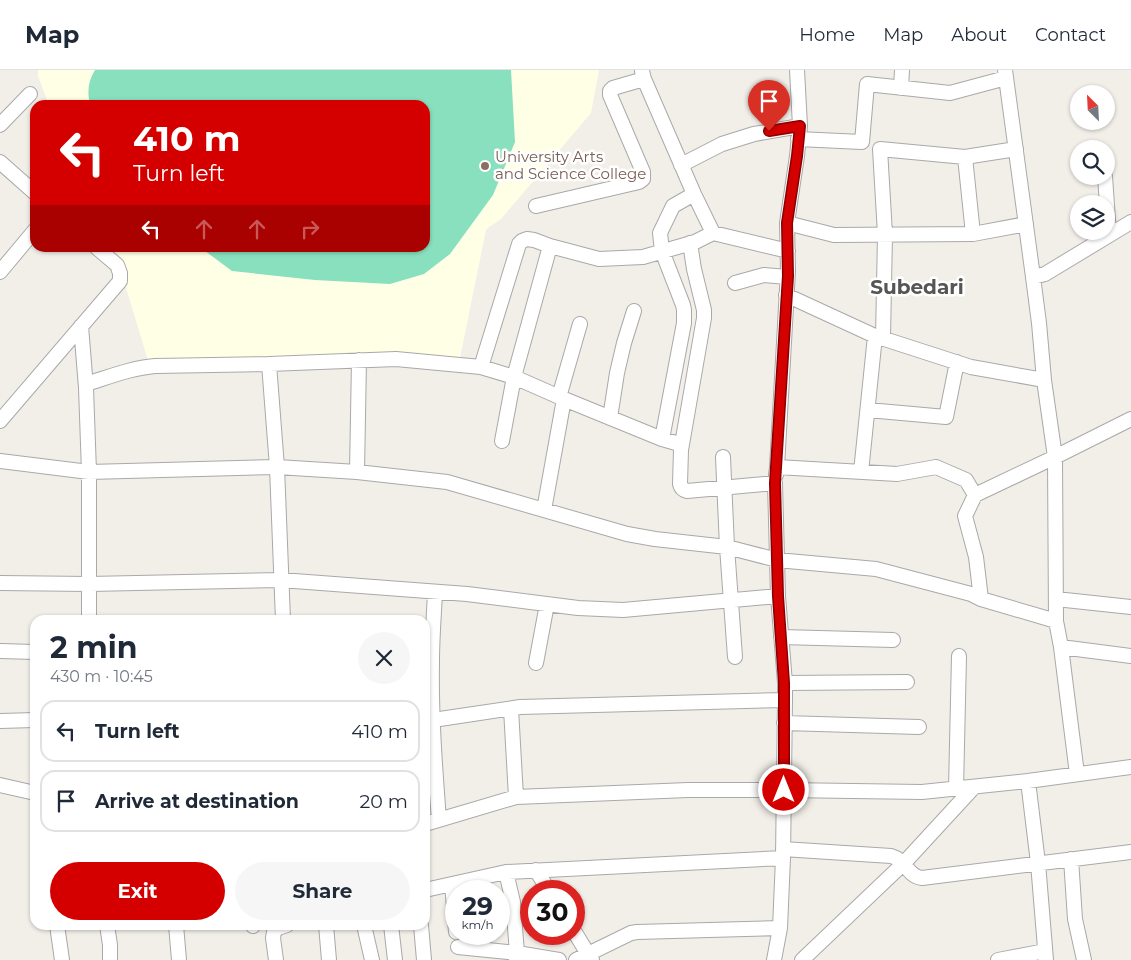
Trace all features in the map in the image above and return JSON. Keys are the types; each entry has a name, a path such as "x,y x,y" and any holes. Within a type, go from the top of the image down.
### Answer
{"street":[{"path":"774,960 780,928 785,700 776,560 775,483 788,276 787,223 799,133 797,70"},
{"path":"901,88 902,70"},
{"path":"681,165 722,144 754,134 799,133 862,142 868,84 950,93 1006,74 1055,457 1056,621 1077,774"},
{"path":"536,206 639,182 643,179 643,172 610,95 610,91 613,88 643,75 681,165 713,233"},
{"path":"0,125 30,94"},
{"path":"861,472 879,337 885,234 880,149 965,157 1016,149"},
{"path":"965,157 974,234"},
{"path":"0,162 30,189"},
{"path":"662,439 684,323 684,310 662,252 660,234 673,206 694,194"},
{"path":"1115,231 1131,222"},
{"path":"787,223 834,235 974,234 1026,224"},
{"path":"481,367 519,244 527,239 599,258 643,257 690,243 713,233 788,251"},
{"path":"0,272 30,236"},
{"path":"1033,277 1045,274 1101,240"},
{"path":"690,243 704,318 681,450 680,487 683,490 687,490 775,483"},
{"path":"502,442 514,377 550,246"},
{"path":"0,421 120,281 120,272 117,265 102,252"},
{"path":"735,283 764,275 788,276"},
{"path":"786,295 879,337 971,367 1044,380"},
{"path":"610,418 617,373 634,311"},
{"path":"544,510 562,398 580,324"},
{"path":"81,326 86,384 89,472 89,615"},
{"path":"86,384 141,367 155,366 396,359 481,367 514,377 610,418 676,443 680,446 681,450"},
{"path":"357,472 359,360"},
{"path":"868,410 946,417 957,362"},
{"path":"269,364 277,467 283,615"},
{"path":"981,599 976,558 965,516 976,495 1131,419"},
{"path":"723,457 735,657"},
{"path":"0,461 89,472 277,467 357,472 447,482 627,534 727,547 776,560 876,569 971,594 981,599 1056,621"},
{"path":"776,467 897,474 936,468 966,480 976,495"},
{"path":"0,584 281,580 467,594 578,608 623,610 778,596"},
{"path":"435,592 430,762 440,820"},
{"path":"1056,599 1131,607"},
{"path":"536,663 547,604"},
{"path":"781,637 893,640"},
{"path":"1061,647 1131,656"},
{"path":"0,651 30,652"},
{"path":"956,788 959,656"},
{"path":"784,683 907,682"},
{"path":"430,713 520,707 785,700"},
{"path":"511,708 516,797"},
{"path":"0,721 30,720"},
{"path":"784,724 919,727"},
{"path":"430,823 516,797 688,790 922,792 1028,781 1131,767"},
{"path":"998,960 1045,956 1038,863 1028,781"},
{"path":"0,785 30,791"},
{"path":"802,960 904,863 974,786"},
{"path":"470,880 506,872 783,853 886,855 896,857 904,863 911,874 916,878 922,878 1131,852"},
{"path":"1071,859 1075,919 1084,960"},
{"path":"536,870 542,880"},
{"path":"506,872 513,902 517,957"},
{"path":"430,889 445,886"},
{"path":"580,945 585,958 637,932 780,928"},
{"path":"58,930 62,960"},
{"path":"108,930 110,960"},
{"path":"176,930 179,960"},
{"path":"276,930 273,938 276,960"},
{"path":"326,930 329,960"},
{"path":"365,930 372,960"},
{"path":"392,930 395,960"},
{"path":"421,930 424,960"},
{"path":"466,945 517,957 559,960"}],"shaded area":[{"name":"University Arts and Science College","path":"38,70 599,70 591,113 501,219 486,230 460,358 408,355 150,367 120,268 112,252 430,252 430,100 47,100 38,76"}],"green space":[{"path":"95,70 511,70 515,142 493,195 450,254 424,274 390,284 315,280 232,271 206,252 430,252 430,100 89,100 91,78"}],"place":[{"name":"University Arts and Science College","path":"485,166"}],"district":[{"name":"Subedari","path":"917,287"}],"route":[{"path":"769,131 800,126 787,223 788,276 775,483 776,560 784,683 784,790"}]}
